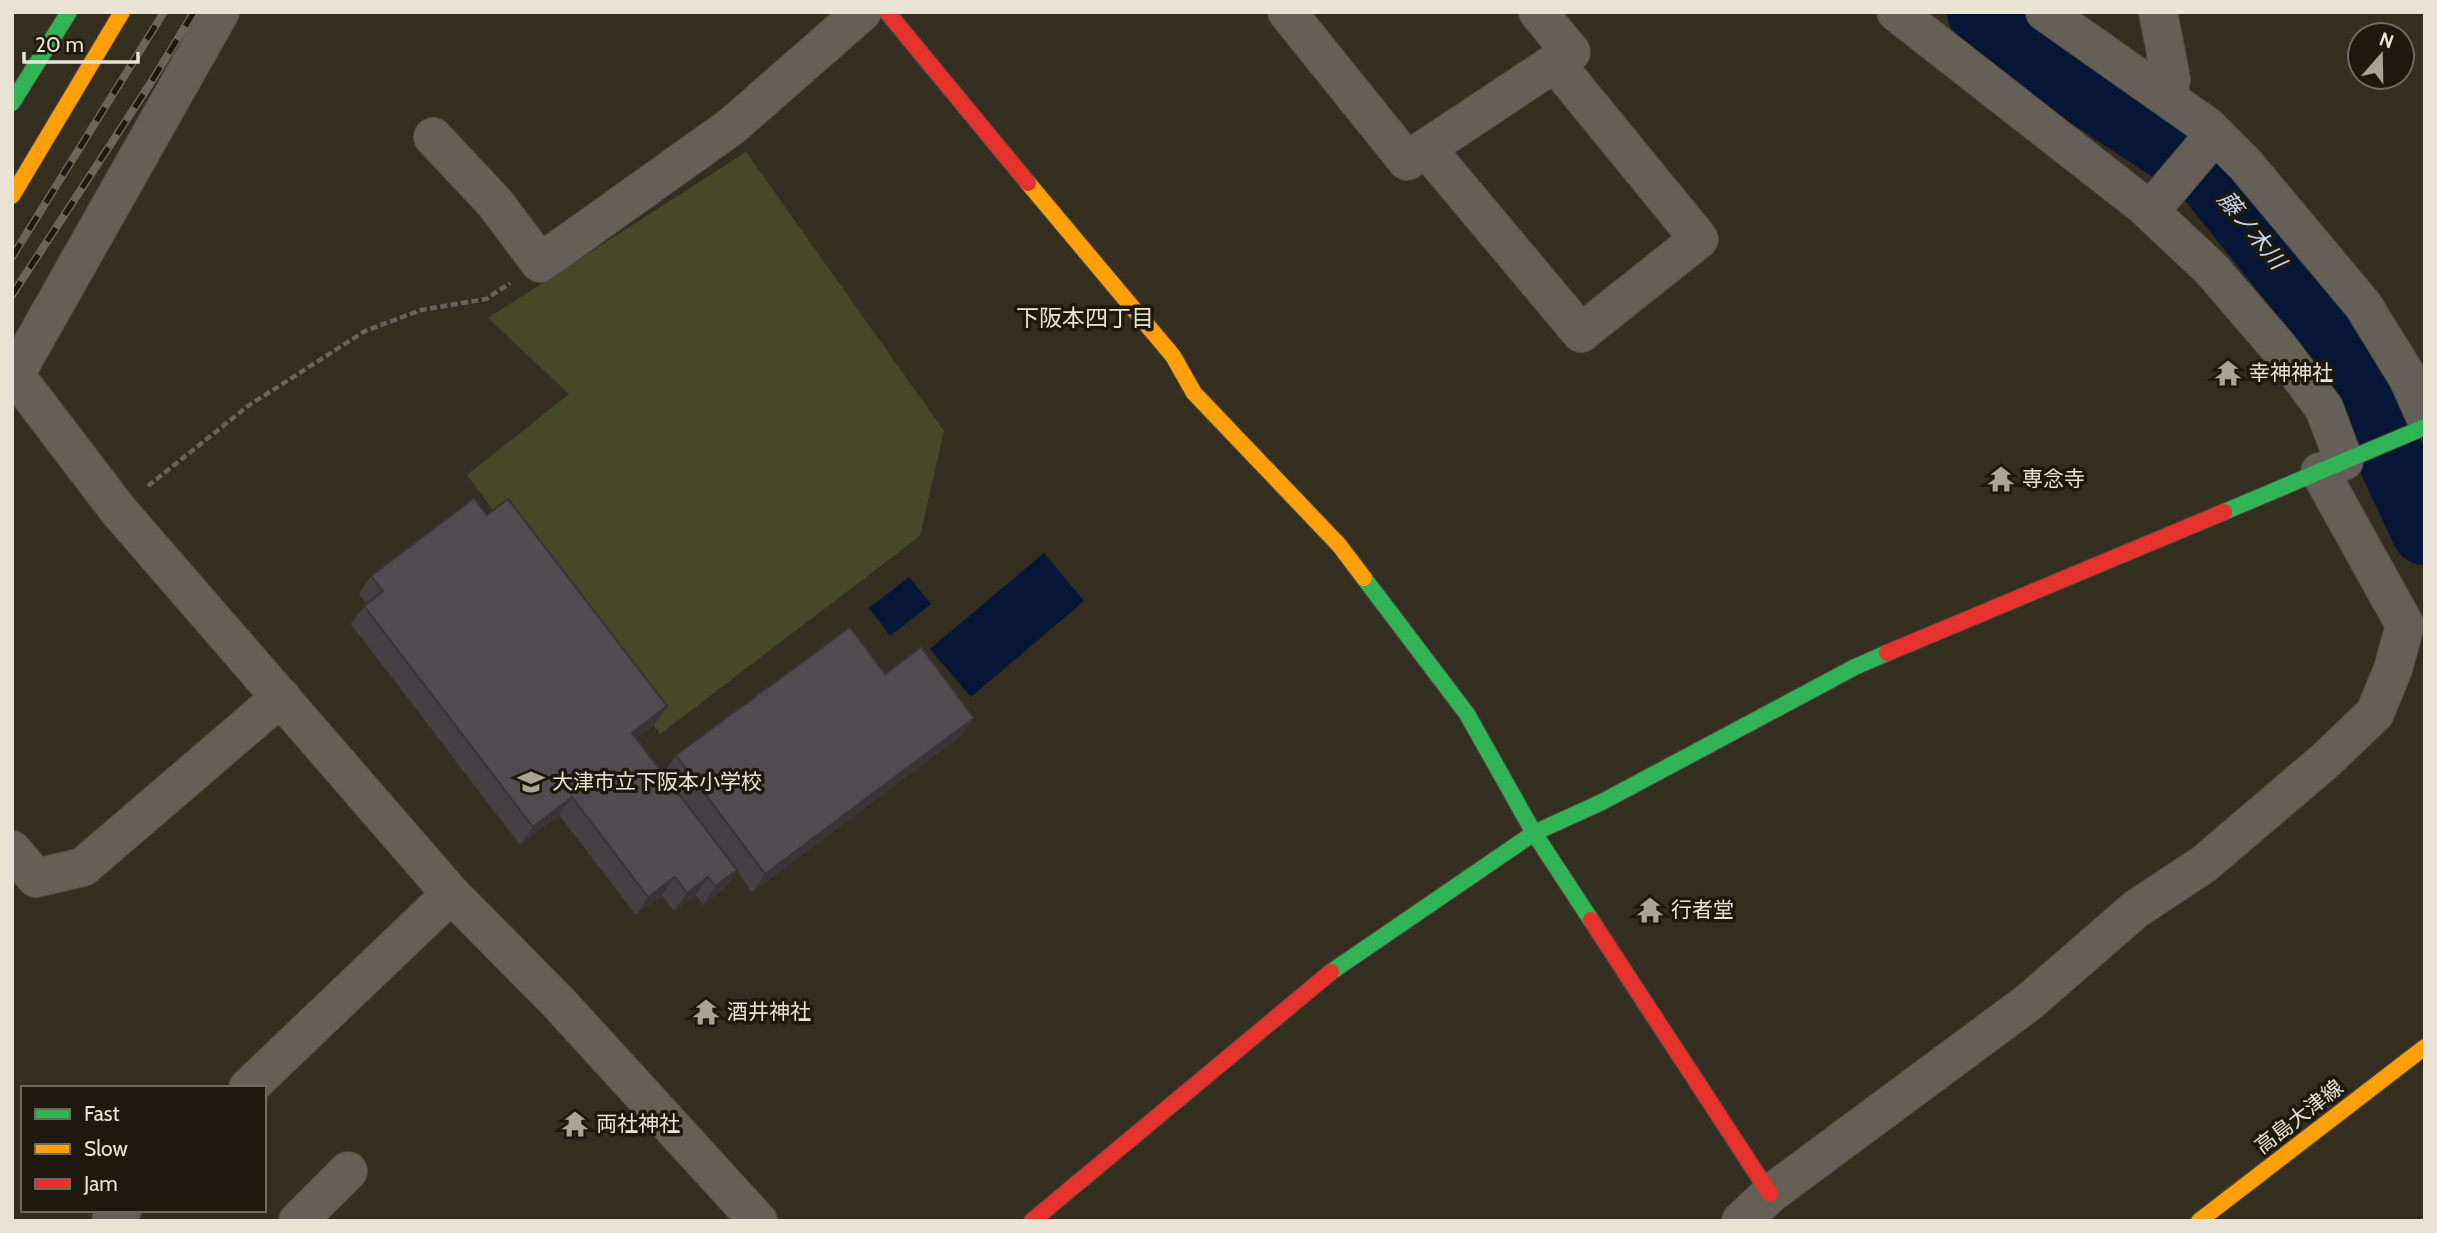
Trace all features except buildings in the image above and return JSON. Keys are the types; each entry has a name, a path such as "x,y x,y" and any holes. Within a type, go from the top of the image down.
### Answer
{"main road":[{"path":"12,103 68,12"},
{"path":"12,196 122,12"},
{"path":"887,12 1116,291 1173,356 1194,393 1339,545 1467,714 1534,833 1770,1194"},
{"path":"1032,1221 1328,974 1534,833 1602,802 1855,667 2341,462 2422,424"},
{"name":"高島大津線","path":"2199,1221 2425,1047"}],"street":[{"path":"220,12 13,375 118,510 451,894 558,1002 758,1221"},
{"path":"433,137 495,203 540,263 732,126 862,12"},
{"path":"1287,12 1407,161 1571,52 1538,12"},
{"path":"1741,1221 1770,1194 2029,1002 2136,909 2204,864 2326,760 2375,713 2393,669 2405,625 2341,462 2325,408 2279,348 2211,269 2150,211 1896,12"},
{"path":"2045,12 2168,97 2215,134 2245,164 2363,305 2408,378 2422,424"},
{"path":"2158,12 2171,79 2168,97"},
{"path":"1426,148 1581,333 1699,240 1555,63"},
{"path":"2150,211 2215,134"},
{"path":"12,850 36,878 83,867 281,697"},
{"path":"250,1086 451,894"},
{"path":"298,1221 348,1171"}],"path":[{"path":"118,510 248,406 365,331 421,310 486,299 540,263"}],"green space":[{"path":"746,152 944,431 920,536 660,734 467,475 569,394 488,318"}],"water":[{"path":"1044,553 1084,601 971,697 930,649"},
{"path":"909,577 931,604 890,636 869,608"}],"waterway":[{"name":"藤ノ木川","path":"1981,12 2049,68 2204,170 2352,354 2393,462 2425,531"}],"railway":[{"path":"12,257 164,12"},
{"path":"12,295 194,12"}],"traffic: fast":[{"path":"12,103 69,12"},
{"path":"2224,512 2425,427"},
{"path":"1364,578 1467,714 1534,833 1591,920"},
{"path":"1331,972 1534,833 1602,802 1855,667 1887,653"}],"traffic: slow":[{"path":"12,196 122,12"},
{"path":"1028,183 1173,356 1194,393 1339,545 1364,578"},
{"path":"2199,1221 2425,1047"}],"traffic: jam":[{"path":"887,12 1028,183"},
{"path":"1887,653 2224,512"},
{"path":"1591,920 1770,1194"},
{"path":"1032,1221 1331,972"}],"place":[{"name":"幸神神社","path":"2228,373"},
{"name":"専念寺","path":"2001,479"},
{"name":"大津市立下阪本小学校","path":"531,782"},
{"name":"行者堂","path":"1650,910"},
{"name":"酒井神社","path":"706,1012"},
{"name":"両社神社","path":"575,1124"}],"district":[{"name":"下阪本四丁目","path":"1085,318"}]}
